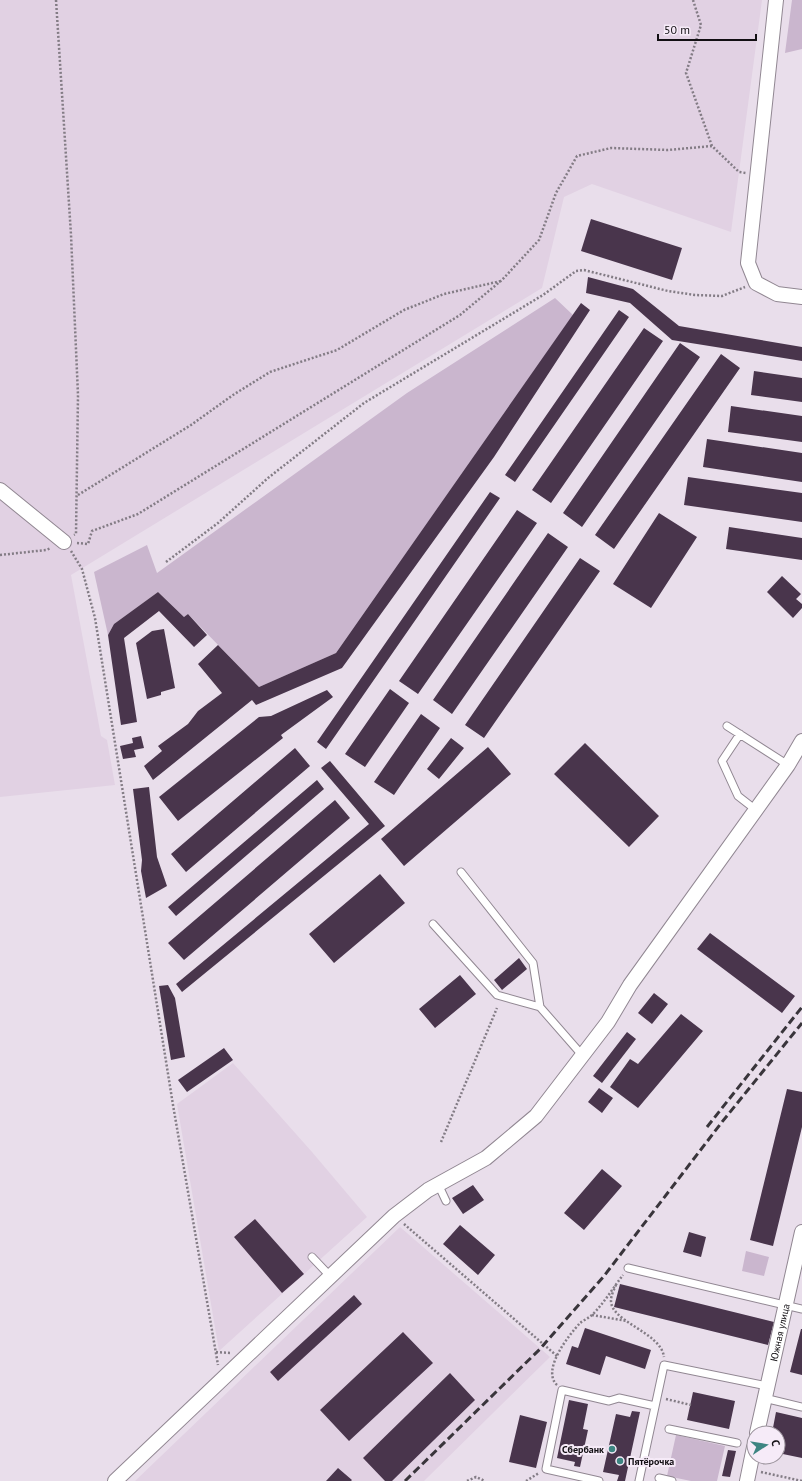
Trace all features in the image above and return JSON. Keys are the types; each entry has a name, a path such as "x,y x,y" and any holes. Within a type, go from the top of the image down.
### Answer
{"street":[{"path":"776,0 756,175 748,263 756,283 777,294 802,297"},
{"path":"0,490 64,542"},
{"path":"115,1481 394,1216 438,1184 486,1158 536,1116 608,1022 626,982 756,810 788,765 802,741"},
{"name":"Южная улица","path":"759,1425 802,1232"},
{"path":"748,1475 750,1465"}],"lane":[{"path":"727,726 788,765"},
{"path":"740,734 722,761 738,796 756,810"},
{"path":"461,872 533,963 540,1007 582,1055"},
{"path":"433,924 497,995 540,1007"},
{"path":"438,1184 446,1201"},
{"path":"312,1257 330,1276"},
{"path":"628,1268 802,1309"},
{"path":"639,1481 664,1365 765,1392 802,1407"},
{"path":"599,1481 546,1469 562,1390 609,1401 619,1398 655,1406"},
{"path":"669,1429 738,1443"},
{"path":"659,1478 672,1481"}],"path":[{"path":"0,555 46,550 64,542 76,534 78,395 71,235 56,0"},
{"path":"693,0 701,25 686,73 712,146 739,172 756,175"},
{"path":"64,542 88,544 92,531 138,514 460,315 502,280 539,240 556,193 577,156 611,148 668,150 712,146"},
{"path":"166,562 218,523 268,478 364,403 543,295 576,271 584,270 668,291 695,295 722,296 756,283"},
{"path":"77,496 191,425 233,395 270,372 337,350 398,313 444,294 502,280"},
{"path":"64,542 82,569 95,618 172,1097 216,1352"},
{"path":"441,1142 497,1008"},
{"path":"394,1216 557,1356"},
{"path":"562,1390 554,1382 551,1369 557,1356 581,1323 592,1315 628,1268"},
{"path":"617,1283 610,1300 614,1309 627,1321 656,1341 663,1350 664,1365"},
{"path":"592,1315 627,1321"},
{"path":"657,1398 691,1405"},
{"path":"526,1481 546,1469"},
{"path":"748,1475 802,1480"},
{"path":"467,1481 476,1477 485,1481"}],"shaded area":[{"path":"0,0 762,0 731,232 592,184 564,197 542,288 71,575 101,736 107,740 115,785 0,797"},
{"path":"792,0 802,0 802,49 785,53"},
{"path":"555,298 573,315 336,653 259,687 188,614 184,617 158,592 114,624 108,635 94,572 147,545 157,573 407,393"},
{"path":"233,1063 367,1217 219,1351 177,1104"},
{"path":"400,1227 550,1357 424,1481 135,1481"},
{"path":"746,1251 769,1257 764,1276 742,1271"},
{"path":"676,1435 725,1446 717,1481 691,1481 667,1476"}],"building":[{"path":"591,219 682,248 672,280 581,251"},
{"path":"588,277 633,289 679,326 802,347 802,361 672,340 630,303 586,293"},
{"path":"581,303 590,310 494,457 342,668 256,705 252,700 153,780 144,766 162,751 158,746 188,724 198,711 222,693 198,664 218,645 259,687 336,653"},
{"path":"619,310 629,317 515,482 505,475"},
{"path":"644,328 663,341 551,503 532,490"},
{"path":"680,343 700,357 582,527 563,513"},
{"path":"721,354 740,368 614,549 595,535"},
{"path":"754,371 802,378 802,402 751,395"},
{"path":"731,406 802,416 802,442 728,432"},
{"path":"707,439 802,453 802,482 703,467"},
{"path":"688,477 802,493 802,522 684,505"},
{"path":"490,492 500,498 326,749 317,742"},
{"path":"517,510 537,523 418,694 399,681"},
{"path":"659,513 697,537 651,608 613,584"},
{"path":"729,527 802,538 802,560 726,549"},
{"path":"548,533 568,547 452,714 433,700"},
{"path":"580,558 600,571 484,738 465,725"},
{"path":"782,576 801,594 796,599 802,604 802,608 793,618 767,592"},
{"path":"158,592 184,617 188,614 207,635 194,647 159,611 124,638 137,722 121,725 108,635 114,624"},
{"path":"164,629 175,688 161,692 161,695 147,699 136,643 152,631"},
{"path":"390,689 409,703 365,767 345,754"},
{"path":"327,690 333,697 281,735 283,738 178,821 159,797 259,717 271,716"},
{"path":"421,714 440,728 394,795 374,782"},
{"path":"141,736 144,748 134,750 136,757 123,759 120,746 133,743 132,738"},
{"path":"451,738 464,748 439,779 427,769"},
{"path":"585,743 659,816 629,847 554,774"},
{"path":"488,747 511,774 404,866 381,839"},
{"path":"295,748 310,766 186,872 171,854"},
{"path":"330,761 385,826 182,992 176,984 369,824 321,768"},
{"path":"317,780 324,789 176,916 168,907"},
{"path":"149,787 157,857 167,886 146,898 141,871 142,860 133,789"},
{"path":"335,800 350,818 184,960 168,943"},
{"path":"380,874 405,903 334,963 309,934"},
{"path":"710,933 795,996 782,1013 697,949"},
{"path":"519,958 527,969 502,990 494,980"},
{"path":"460,975 476,994 435,1028 419,1009"},
{"path":"168,985 175,998 185,1057 171,1060 159,986"},
{"path":"654,993 668,1004 652,1024 638,1013"},
{"path":"681,1014 703,1031 638,1108 610,1087 630,1059 638,1064"},
{"path":"627,1032 636,1039 602,1083 593,1076"},
{"path":"224,1048 233,1060 187,1092 178,1080"},
{"path":"599,1088 613,1098 602,1113 588,1102"},
{"path":"787,1089 802,1092 802,1127 773,1246 750,1240"},
{"path":"602,1169 622,1186 584,1230 564,1213"},
{"path":"473,1185 484,1200 463,1214 452,1198"},
{"path":"255,1219 304,1274 282,1293 234,1237"},
{"path":"460,1225 495,1255 478,1275 443,1244"},
{"path":"689,1232 706,1237 701,1257 683,1252"},
{"path":"620,1284 774,1322 768,1345 614,1307"},
{"path":"354,1295 362,1304 278,1381 270,1372"},
{"path":"585,1328 651,1350 645,1369 606,1356 600,1375 566,1364 572,1346 578,1348"},
{"path":"802,1329 802,1375 790,1372"},
{"path":"403,1332 433,1363 349,1441 320,1410"},
{"path":"450,1373 475,1400 392,1481 385,1481 363,1458"},
{"path":"693,1392 735,1401 729,1429 687,1420"},
{"path":"569,1400 588,1404 583,1429 588,1430 580,1467 574,1466 575,1462 557,1458"},
{"path":"632,1411 640,1412 625,1481 617,1481 619,1475 603,1472 616,1414 630,1417"},
{"path":"776,1412 802,1418 802,1458 786,1455 786,1425 774,1425"},
{"path":"520,1415 547,1422 536,1468 509,1462"},
{"path":"728,1450 736,1451 730,1477 722,1476"},
{"path":"338,1468 352,1480 326,1481"}],"railway":[{"path":"707,1127 802,1007"},
{"path":"405,1481 540,1349 604,1276 722,1122 802,1023"}],"place":[{"name":"Сбербанк","path":"612,1449"},
{"name":"Пятёрочка","path":"620,1461"}]}
